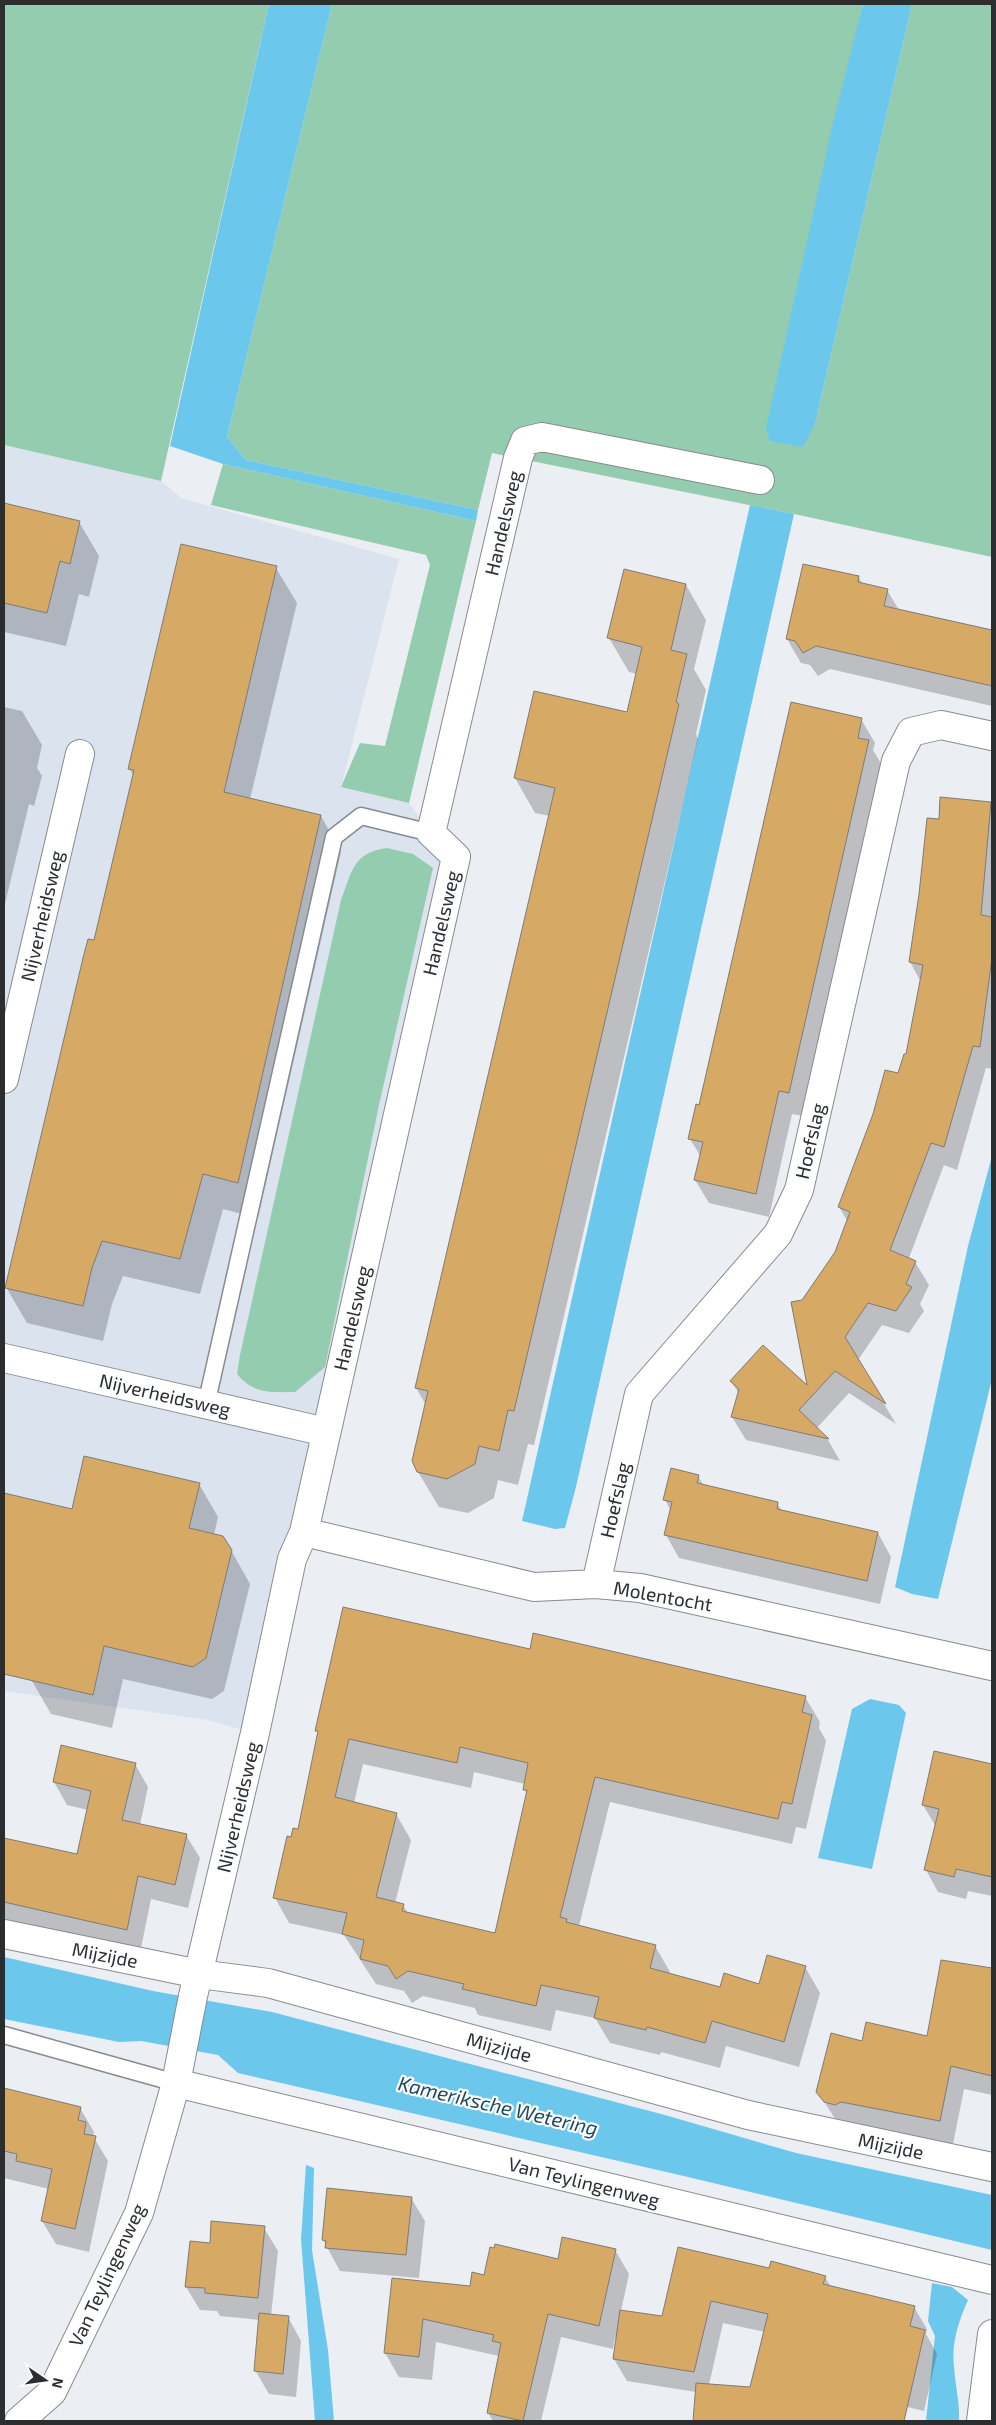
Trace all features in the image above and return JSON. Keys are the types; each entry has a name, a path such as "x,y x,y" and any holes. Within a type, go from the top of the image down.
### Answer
{"street":[{"name":"Handelsweg","path":"304,1532 456,857 432,833 518,458 524,442 542,437 580,442 760,480"},
{"name":"Hoefslag","path":"596,1584 639,1394 778,1234 799,1190 896,761 910,732 941,724 992,736"},
{"name":"Nijverheidsweg","path":"4,1079 80,754"},
{"name":"Nijverheidsweg","path":"4,1358 326,1432"},
{"name":"Molentocht","path":"304,1532 534,1587 596,1584 640,1588 992,1666"},
{"name":"Nijverheidsweg","path":"176,2084 196,1985 255,1733 292,1558 304,1532"},
{"name":"Mijzijde","path":"4,1934 196,1985 268,1983 748,2115 992,2167"},
{"name":"Van Teylingenweg","path":"19,2421 52,2392 139,2213 176,2084 992,2280"},
{"path":"981,2421 992,2334"}],"lane":[{"path":"206,1405 334,837 361,816 432,833"},
{"name":"Van Teylingenweg","path":"4,2035 176,2084"}],"shaded area":[{"path":"4,445 161,481 181,498 399,559 341,787 409,803 431,833 456,857 255,1733 207,1720 4,1691"}],"green space":[{"path":"4,4 269,4 161,481 4,445"},
{"path":"332,4 863,4 854,46 815,424 912,4 992,4 992,557 794,514 492,453 478,510 246,460 227,437"},
{"path":"223,464 476,521 409,803 341,787 360,743 385,746 430,565 426,555 211,505"},
{"path":"387,848 413,854 433,868 379,1105 325,1367 295,1392 263,1391 250,1386 237,1374 240,1355 341,900 351,872 360,859 376,850"}],"water":[{"path":"269,4 332,4 227,437 246,460 478,510 476,521 223,464 170,446"},
{"path":"863,4 912,4 815,424 803,447 770,441 766,428 833,123"},
{"path":"750,505 794,514 576,1487 565,1528 555,1529 522,1521"},
{"path":"992,1156 992,1379 938,1599 912,1594 895,1587 968,1246"},
{"path":"870,1699 899,1705 906,1713 872,1869 818,1858 852,1709"},
{"name":"Kameriksche Wetering","path":"4,1957 153,1991 272,2012 665,2115 796,2153 992,2195 992,2250 688,2177 238,2073 218,2055 141,2041 119,2042 4,2019"},
{"path":"306,2165 314,2168 312,2250 328,2350 334,2421 315,2421 301,2239"},
{"path":"932,2283 952,2287 968,2300 959,2324 953,2358 959,2421 926,2421 935,2336 928,2321"}],"building":[{"path":"4,503 80,521 70,564 60,561 47,613 4,603"},
{"path":"181,544 277,566 224,792 321,815 238,1183 203,1174 180,1259 102,1241 92,1268 83,1306 5,1288 83,958 88,939 94,940 134,770 128,769"},
{"path":"803,564 859,576 858,582 888,589 884,606 992,630 992,686 816,646 803,653 795,641 786,639"},
{"path":"624,569 686,584 671,650 687,654 676,702 679,704 514,1411 508,1410 499,1451 479,1446 475,1464 447,1479 417,1472 412,1461 428,1391 415,1388 555,788 514,778 534,691 627,712 642,647 607,638"},
{"path":"791,702 862,718 858,738 869,740 789,1093 779,1091 756,1194 694,1180 703,1142 688,1139 696,1104 699,1105"},
{"path":"940,797 991,802 981,915 992,917 992,958 980,1047 973,1046 944,1147 931,1143 890,1250 916,1261 906,1284 912,1287 896,1311 868,1303 845,1337 886,1404 835,1371 799,1410 829,1439 731,1417 739,1389 730,1381 763,1345 807,1385 791,1302 802,1300 835,1252 850,1212 838,1207 873,1114 885,1070 898,1073 904,1054 906,1054 923,965 909,962 927,818 939,819"},
{"path":"84,1456 200,1483 189,1528 223,1536 232,1550 206,1658 193,1667 104,1646 93,1695 4,1674 4,1493 72,1509"},
{"path":"671,1468 699,1475 697,1483 778,1502 777,1509 878,1532 867,1581 664,1535 672,1502 663,1500"},
{"path":"343,1607 530,1649 533,1633 806,1696 802,1712 812,1715 792,1804 782,1802 778,1819 595,1777 560,1917 567,1919 566,1922 656,1945 650,1968 720,1987 724,1973 759,1984 767,1955 806,1966 784,2042 712,2021 705,2043 647,2027 646,2030 594,2018 599,1997 541,1985 536,2006 462,1989 464,1984 408,1971 396,1979 388,1966 360,1959 364,1940 342,1934 347,1913 273,1898 287,1836 291,1837 293,1828 298,1829 318,1731 315,1731","holes":["349,1739 457,1763 460,1747 528,1763 523,1790 527,1790 495,1933 402,1911 404,1904 376,1897 397,1813 335,1797"]},
{"path":"61,1745 136,1763 122,1820 187,1834 175,1885 138,1876 127,1930 4,1902 4,1838 77,1854 91,1791 53,1782"},
{"path":"934,1751 992,1764 992,1877 956,1869 954,1877 924,1870 939,1809 922,1805"},
{"path":"941,1960 992,1968 992,2076 951,2066 940,2121 841,2102 835,2105 824,2102 816,2092 831,2033 862,2041 866,2022 927,2036"},
{"path":"4,2088 81,2107 78,2120 86,2122 84,2134 96,2136 75,2229 41,2221 52,2169 16,2161 17,2154 4,2151"},
{"path":"327,2188 412,2197 406,2255 325,2248 326,2241 322,2240"},
{"path":"211,2221 265,2226 258,2298 205,2293 205,2288 185,2287 190,2241 210,2243"},
{"path":"562,2237 616,2249 599,2326 548,2314 523,2421 487,2413 501,2343 492,2341 494,2335 423,2319 419,2357 384,2353 392,2278 470,2286 472,2272 484,2275 490,2247 494,2248 495,2244 558,2259"},
{"path":"678,2247 769,2268 771,2261 826,2276 823,2284 915,2306 910,2326 925,2330 904,2421 693,2421 696,2383 750,2387 768,2314 711,2301 694,2372 613,2359 620,2310 662,2316"},
{"path":"259,2313 289,2316 283,2374 254,2371"}]}
